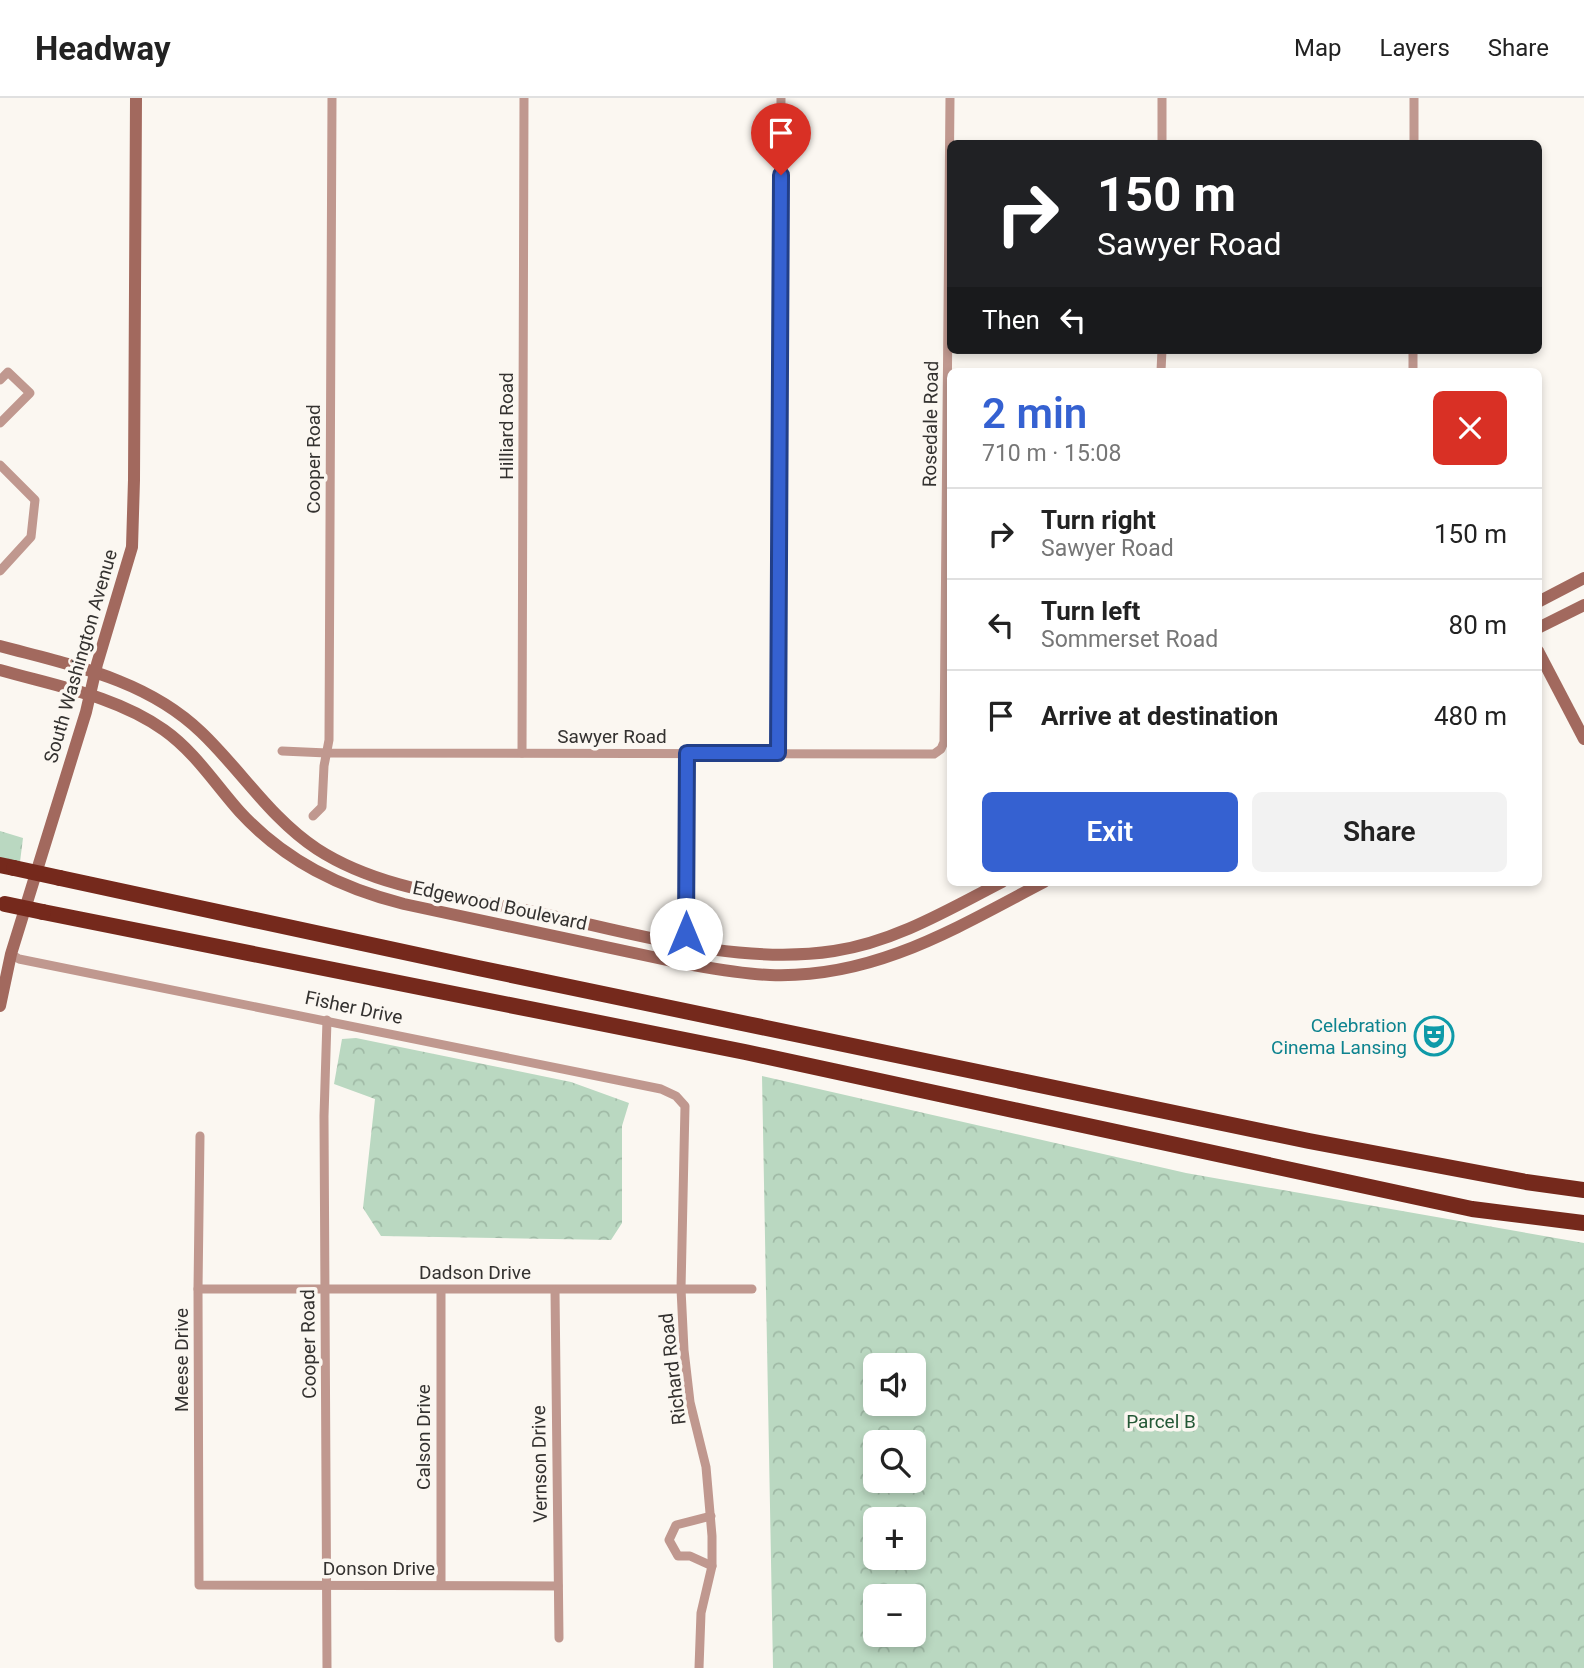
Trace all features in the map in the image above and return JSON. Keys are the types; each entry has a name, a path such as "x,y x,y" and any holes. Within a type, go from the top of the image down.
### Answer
{"highway":[{"path":"7,867 1309,1141 1526,1182 1584,1190"},
{"path":"2,904 745,1052 1472,1209 1584,1223"}],"street":[{"name":"South Washington Avenue","path":"0,1006 10,954 86,712 132,547 136,98"},
{"name":"Cooper Road","path":"313,816 322,807 329,726 332,98"},
{"name":"Hilliard Road","path":"522,753 524,98"},
{"path":"778,753 781,98"},
{"name":"Rosedale Road","path":"950,98 950,140"},
{"path":"1162,98 1162,140"},
{"path":"1414,98 1414,140"},
{"path":"0,380 8,372 30,393 0,423"},
{"name":"Rosedale Road","path":"941,749 944,742 947,420"},
{"path":"0,465 35,500 31,537 0,571"},
{"path":"1542,600 1584,578"},
{"path":"1567,614 1575,602 1584,597"},
{"path":"1542,626 1584,605"},
{"path":"0,646 96,672 128,684 177,711 214,744 255,794 294,832 318,850 372,876 403,885 684,944 742,954 774,956 836,951 869,943 914,927 994,886"},
{"path":"1542,659 1584,739"},
{"name":"Edgewood Boulevard","path":"0,670 89,695 141,715 180,743 259,831 307,867 337,883 365,894 404,904 681,962 750,974 802,975 862,965 899,954 1036,886"},
{"path":"180,743 193,747 225,780 234,774 234,768"},
{"name":"Sawyer Road","path":"282,751 933,754 941,749"},
{"path":"681,962 684,944 687,753"},
{"path":"974,919 979,909 1020,886"},
{"path":"899,954 898,948 906,937 951,916 960,904"},
{"name":"Fisher Drive","path":"10,954 19,959 661,1089 676,1096 685,1106"},
{"name":"Cooper Road","path":"327,1020 324,1116 327,1668"},
{"name":"Richard Road","path":"685,1106 681,1289 690,1402 706,1467 712,1566 701,1613 699,1668"},
{"name":"Meese Drive","path":"199,1585 200,1136"},
{"name":"Dadson Drive","path":"198,1289 752,1289"},
{"name":"Calson Drive","path":"441,1290 441,1585"},
{"name":"Vernson Drive","path":"555,1290 559,1638"},
{"path":"710,1516 676,1525 670,1540 678,1556 690,1556 712,1566"},
{"name":"Donson Drive","path":"199,1585 558,1586"}],"green space":[{"path":"0,831 23,838 20,862 0,858"},
{"path":"356,1038 571,1082 629,1103 622,1126 622,1223 611,1240 381,1236 363,1208 375,1099 334,1084 342,1039"},
{"name":"Parcel B","path":"762,1076 1186,1173 1584,1243 1584,1668 773,1668"}],"place":[{"name":"Celebration Cinema Lansing","path":"1434,1036"}],"route":[{"path":"686,934 687,753 778,753 781,175"}]}
